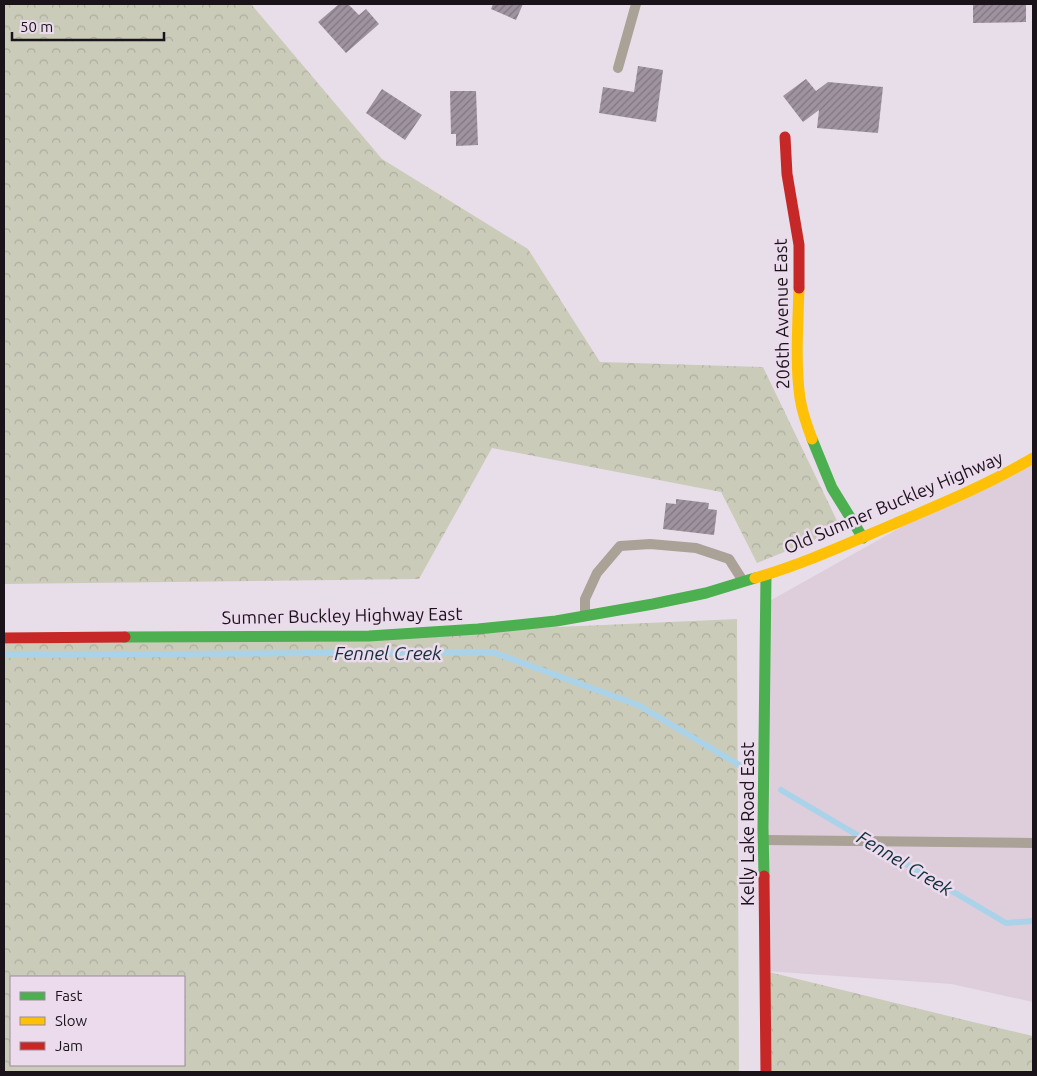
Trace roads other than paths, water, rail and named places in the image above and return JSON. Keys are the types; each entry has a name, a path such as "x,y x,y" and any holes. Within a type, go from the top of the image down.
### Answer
{"street":[{"name":"206th Avenue East","path":"785,136 787,174 799,245 798,372 800,399 808,430 832,488 863,538"},
{"name":"Old Sumner Buckley Highway","path":"766,575 863,538 957,497 1011,471 1033,458"},
{"name":"Sumner Buckley Highway East","path":"4,638 369,636 478,629 556,621 654,604 706,593 766,575"},
{"name":"Kelly Lake Road East","path":"766,575 763,840 766,1072"}],"lane":[{"path":"618,68 636,4"},
{"path":"585,616 584,599 597,573 620,546 650,544 696,548 729,559 744,582"},
{"path":"763,840 1033,843"}],"waterway":[{"name":"Fennel Creek","path":"4,655 492,652 638,705 746,769"},
{"name":"Fennel Creek","path":"781,790 1006,923 1033,921"}]}
